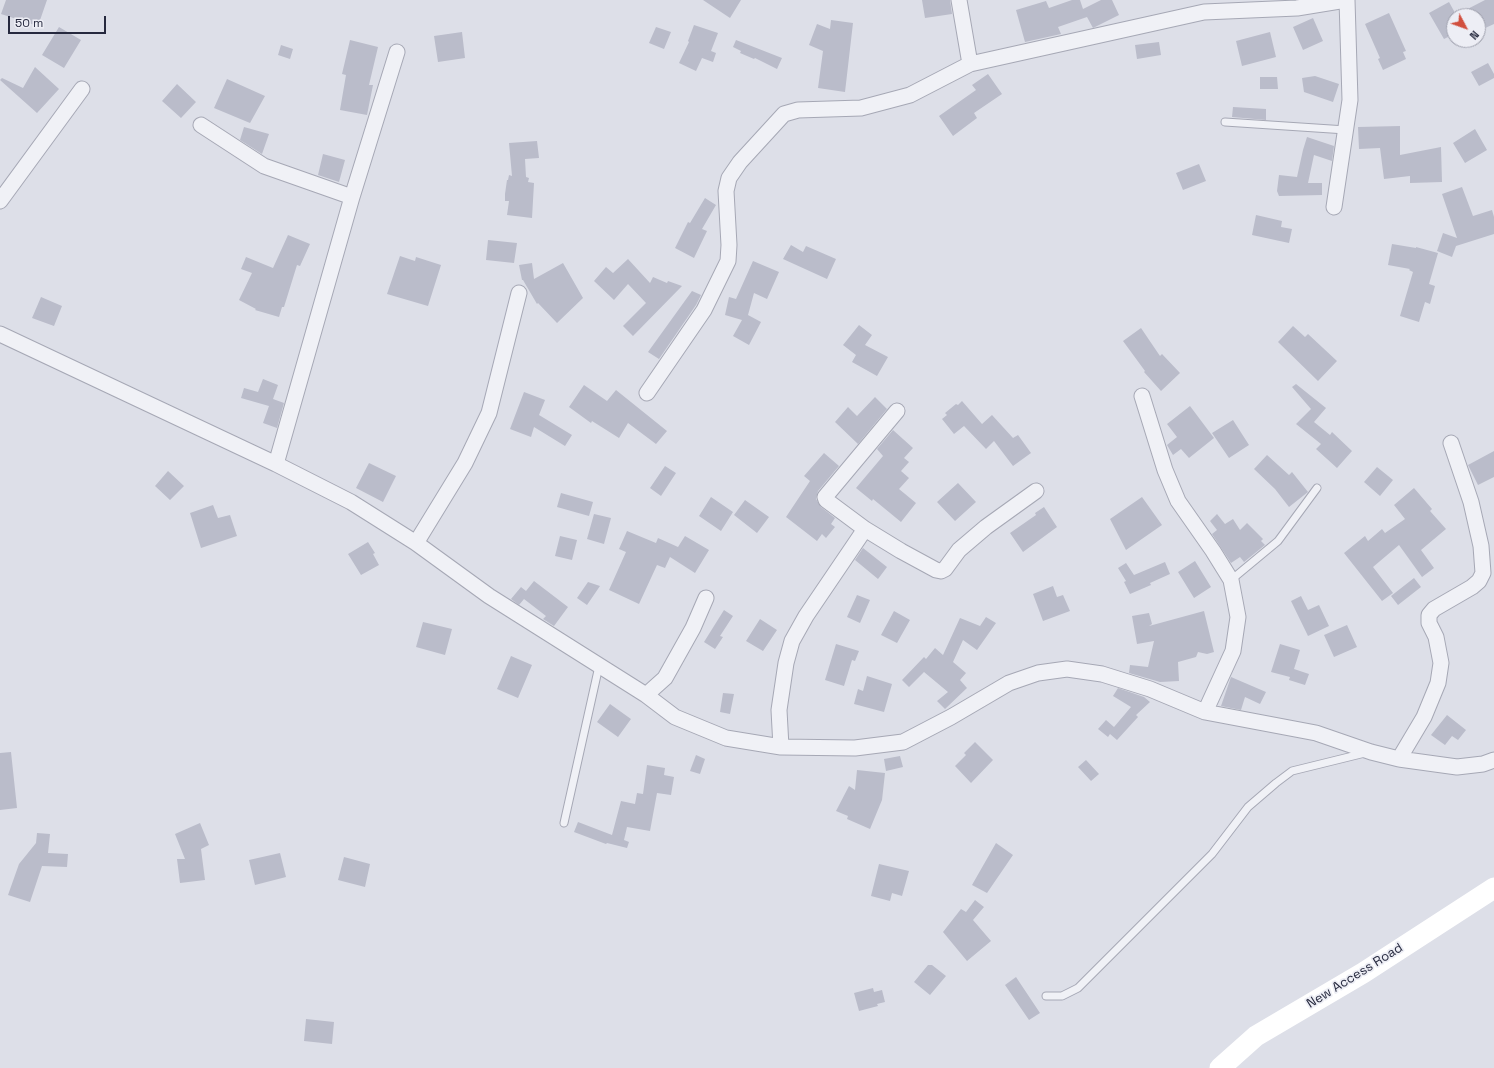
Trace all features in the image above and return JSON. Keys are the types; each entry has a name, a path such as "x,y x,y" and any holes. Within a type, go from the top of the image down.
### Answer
{"main road":[{"name":"New Access Road","path":"1220,1068 1256,1036 1362,973 1494,888"}],"street":[{"path":"960,0 970,64"},
{"path":"647,393 704,310 728,260 729,245 726,191 729,178 740,162 784,114 798,110 861,108 910,95 970,64 1204,12 1297,8 1347,0 1350,100 1334,207"},
{"path":"276,464 352,197 397,52"},
{"path":"0,201 82,89"},
{"path":"201,125 264,166 352,197"},
{"path":"416,543 465,463 489,413 519,293"},
{"path":"0,334 276,464 351,502 416,543 489,596 646,695 675,717 726,738 781,747 855,748 903,742 951,717 1009,683 1038,673 1068,669 1102,674 1150,689 1205,712 1316,733 1371,752 1399,759 1457,767 1483,764 1494,760"},
{"path":"1142,396 1165,470 1178,501 1213,551 1231,580 1238,617 1233,651 1205,712"},
{"path":"897,411 825,497 826,500 865,529 936,570 941,571 944,569 960,550 986,527 1036,491"},
{"path":"1399,759 1424,717 1438,683 1441,663 1436,637 1429,623 1429,615 1434,609 1472,587 1479,581 1482,573 1481,546 1471,502 1452,443"},
{"path":"781,747 780,710 786,663 792,642 806,616 865,529"},
{"path":"646,695 665,678 693,628 706,598"}],"lane":[{"path":"1226,122 1346,130"},
{"path":"1231,580 1278,541 1317,488"},
{"path":"564,823 599,666"},
{"path":"1046,996 1062,996 1078,988 1212,854 1248,807 1276,783 1292,771 1371,752"}],"building":[{"path":"6,0 47,0 38,26 1,14"},
{"path":"703,0 741,0 730,18"},
{"path":"922,0 950,0 952,14 925,18"},
{"path":"1072,0 1080,0 1083,9 1101,0 1112,0 1119,15 1093,28 1087,17 1058,27 1061,34 1025,42 1016,10 1046,1 1049,8"},
{"path":"1485,0 1494,0 1494,24 1486,28 1486,8 1470,8"},
{"path":"1449,2 1452,8 1446,8 1446,38 1444,39 1429,13"},
{"path":"1389,13 1406,51 1403,52 1406,59 1383,70 1378,59 1380,58 1365,24"},
{"path":"1313,18 1323,41 1303,50 1293,27"},
{"path":"831,20 853,23 845,92 818,88 823,51 809,45 817,24 830,29"},
{"path":"694,25 718,33 711,51 716,53 713,62 702,58 696,71 679,63 689,42 688,41"},
{"path":"59,27 81,40 64,68 42,55"},
{"path":"656,27 671,32 664,49 649,43"},
{"path":"462,32 465,58 438,62 434,36"},
{"path":"1270,32 1276,57 1242,66 1236,41"},
{"path":"350,40 378,47 369,85 373,85 367,115 340,110 346,75 342,74"},
{"path":"736,40 782,58 777,69 755,58 754,59 740,53 741,51 733,47"},
{"path":"1159,42 1161,55 1137,59 1135,45"},
{"path":"281,45 293,49 290,59 278,55"},
{"path":"1488,63 1494,74 1494,78 1479,86 1471,72"},
{"path":"35,67 59,89 37,113 0,80 2,78 23,88"},
{"path":"988,74 1002,94 974,113 977,118 953,136 939,116 976,90 972,85"},
{"path":"1315,76 1339,84 1333,102 1304,92 1302,78"},
{"path":"1260,77 1277,77 1278,89 1260,89"},
{"path":"227,79 265,96 250,123 214,108"},
{"path":"177,84 196,102 181,118 162,101"},
{"path":"1233,107 1266,109 1266,120 1232,117"},
{"path":"1400,126 1400,155 1441,147 1442,182 1410,183 1410,176 1384,179 1380,148 1359,149 1358,127"},
{"path":"244,127 269,134 262,154 240,140"},
{"path":"1475,129 1487,150 1465,163 1453,143"},
{"path":"1307,137 1334,146 1332,161 1314,155 1308,183 1322,183 1322,195 1279,196 1277,191 1279,175 1297,177"},
{"path":"537,141 539,158 525,159 526,177 529,178 528,182 534,183 532,218 507,215 509,201 505,201 505,194 507,180 509,175 512,176 509,143"},
{"path":"323,154 345,160 339,182 318,175"},
{"path":"1199,164 1206,181 1183,190 1176,173"},
{"path":"1462,187 1473,216 1492,210 1494,217 1494,234 1456,246 1452,257 1437,251 1443,233 1457,238 1442,194"},
{"path":"705,198 716,205 702,229 707,231 694,258 675,248 688,222 690,223"},
{"path":"1256,215 1282,221 1281,227 1292,229 1289,243 1252,235"},
{"path":"288,235 310,244 300,266 297,265 284,307 282,307 279,317 255,310 256,309 239,300 252,273 241,269 246,257 273,268"},
{"path":"488,240 517,243 514,263 486,260"},
{"path":"1392,244 1416,247 1438,253 1429,284 1435,286 1430,304 1425,302 1419,322 1400,316 1413,272 1409,270 1410,269 1388,265"},
{"path":"791,245 803,252 806,246 836,259 827,279 783,259"},
{"path":"400,256 415,261 416,257 441,265 428,306 387,294"},
{"path":"628,259 650,283 653,277 667,283 668,281 682,286 633,336 623,326 646,303 628,284 614,300 594,281 606,267 613,273"},
{"path":"753,261 779,272 767,299 754,293 748,315 761,322 749,345 733,336 742,320 725,315 729,297 736,299"},
{"path":"532,263 534,279 563,263 583,298 557,323 538,303 537,304 522,280 519,265"},
{"path":"692,291 701,295 696,305 659,359 648,352"},
{"path":"41,297 62,306 54,326 32,318"},
{"path":"859,325 872,335 865,345 888,357 877,376 852,362 856,355 843,345"},
{"path":"1293,326 1305,337 1308,334 1337,361 1318,381 1278,342"},
{"path":"1141,328 1160,356 1162,354 1180,373 1161,391 1144,372 1145,371 1123,341"},
{"path":"263,379 278,385 273,399 284,403 277,428 263,423 269,406 241,398 244,388 258,392"},
{"path":"1296,384 1326,408 1314,422 1330,435 1332,432 1352,451 1337,468 1316,449 1321,444 1296,424 1311,409 1292,387"},
{"path":"584,385 607,401 616,390 667,431 656,444 628,423 619,438 592,421 591,423 569,407"},
{"path":"524,392 545,400 539,415 572,435 565,446 534,427 531,437 510,429"},
{"path":"875,397 887,409 858,444 835,422 848,407 857,416"},
{"path":"962,401 982,424 992,415 1013,438 1018,435 1031,453 1013,466 994,441 986,449 964,426 954,434 942,419 947,415 945,413"},
{"path":"1190,406 1214,438 1189,458 1181,449 1173,455 1167,445 1177,437 1167,424"},
{"path":"1233,420 1249,445 1229,458 1212,433"},
{"path":"893,430 913,448 904,458 909,462 901,471 909,478 899,489 916,503 901,522 873,499 872,501 856,488 883,456 877,449"},
{"path":"1494,451 1494,477 1478,485 1468,465"},
{"path":"824,453 839,466 818,491 816,499 821,507 835,518 831,524 835,527 826,538 822,534 817,541 786,517 810,481 804,476"},
{"path":"1267,455 1289,475 1292,472 1308,492 1289,507 1275,489 1254,469"},
{"path":"369,463 396,476 383,502 356,488"},
{"path":"665,466 676,473 661,496 650,488"},
{"path":"1377,467 1393,480 1380,496 1364,482"},
{"path":"168,471 184,486 170,500 155,486"},
{"path":"958,483 976,502 955,521 937,502"},
{"path":"1414,488 1432,509 1430,511 1446,529 1421,550 1434,568 1422,577 1399,545 1373,567 1393,593 1382,601 1344,553 1365,536 1368,541 1382,529 1385,533 1405,519 1394,505"},
{"path":"561,493 593,502 589,516 557,507"},
{"path":"711,497 733,512 721,531 699,516"},
{"path":"1142,497 1162,525 1126,550 1110,519"},
{"path":"745,500 769,517 757,533 734,515"},
{"path":"213,505 218,518 230,515 237,536 201,548 190,513"},
{"path":"1044,507 1057,527 1023,552 1010,533 1036,515 1035,513"},
{"path":"594,514 611,518 604,544 587,539"},
{"path":"1217,514 1225,524 1233,519 1240,530 1247,523 1263,539 1261,541 1265,545 1244,562 1240,557 1231,563 1212,534 1217,530 1210,521"},
{"path":"627,531 656,543 658,538 678,547 685,536 709,550 695,573 670,557 665,568 657,565 639,604 609,590 626,552 619,549"},
{"path":"560,536 577,540 572,560 555,556"},
{"path":"368,542 375,553 373,554 379,565 361,575 348,554"},
{"path":"863,548 887,567 878,579 855,560"},
{"path":"1195,561 1211,587 1194,598 1178,572"},
{"path":"1165,562 1170,574 1150,583 1151,585 1130,594 1124,582 1126,581 1118,568 1126,563 1134,575"},
{"path":"1414,578 1421,587 1398,605 1391,596"},
{"path":"534,581 568,607 554,626 543,619 546,616 524,599 519,605 511,599 521,587 526,591"},
{"path":"588,582 600,586 587,605 577,598"},
{"path":"1053,586 1057,597 1063,595 1070,611 1043,621 1033,594"},
{"path":"857,595 870,600 860,623 847,617"},
{"path":"1301,596 1308,610 1319,605 1329,626 1308,636 1291,601"},
{"path":"724,610 733,616 720,636 723,637 715,649 704,642"},
{"path":"894,611 910,620 897,643 881,635"},
{"path":"1204,611 1214,652 1207,654 1198,652 1196,657 1178,662 1179,681 1160,682 1129,673 1130,665 1148,667 1154,641 1137,644 1132,616 1149,613 1152,624 1149,626"},
{"path":"986,617 996,623 977,650 963,640 953,662 966,673 960,680 967,688 945,709 937,701 948,692 924,672 909,687 902,680 924,657 926,659 935,648 943,655 960,618 980,626"},
{"path":"760,619 777,630 763,651 746,641"},
{"path":"423,622 452,629 445,655 416,647"},
{"path":"1347,625 1357,647 1334,657 1324,635"},
{"path":"836,644 859,651 855,661 852,660 844,686 825,680"},
{"path":"1280,644 1300,650 1294,669 1309,674 1305,685 1289,680 1290,677 1271,672"},
{"path":"511,656 532,665 518,698 497,689"},
{"path":"867,676 892,684 884,712 854,704 858,689 863,691"},
{"path":"1231,677 1266,692 1260,704 1245,697 1241,710 1221,706"},
{"path":"1118,688 1144,697 1150,702 1136,715 1138,717 1117,740 1110,734 1108,737 1098,729 1106,720 1114,727 1131,707 1113,696"},
{"path":"723,693 734,694 730,714 720,712"},
{"path":"610,704 631,719 618,737 597,722"},
{"path":"1447,715 1466,730 1458,740 1452,736 1445,745 1431,735"},
{"path":"975,742 993,760 971,783 955,766 966,755 964,753"},
{"path":"11,752 17,808 0,810 0,753"},
{"path":"696,755 705,759 700,774 690,771"},
{"path":"900,756 903,767 886,771 884,759"},
{"path":"1086,760 1099,774 1091,781 1078,767"},
{"path":"647,765 665,768 664,775 674,777 671,795 657,793 650,831 627,827 624,840 629,842 627,848 606,844 574,832 578,822 612,835 621,801 635,804 637,793 643,794"},
{"path":"857,770 885,773 882,800 870,829 847,819 848,816 836,811 849,786 855,790"},
{"path":"200,823 209,845 201,849 205,880 180,883 177,859 185,859 175,834"},
{"path":"37,833 50,834 48,853 68,854 67,867 42,866 30,902 8,895 19,864 36,843"},
{"path":"996,843 1013,855 987,893 972,885"},
{"path":"280,853 286,877 255,885 249,860"},
{"path":"344,857 370,864 365,887 338,880"},
{"path":"879,864 909,871 902,896 892,893 890,901 871,896"},
{"path":"975,900 984,907 973,920 991,941 967,961 943,932 961,909 966,912"},
{"path":"928,965 932,965 946,976 930,995 914,982"},
{"path":"1016,977 1040,1013 1029,1020 1005,985"},
{"path":"873,988 874,992 882,990 885,1002 877,1004 878,1006 859,1011 854,993"},
{"path":"306,1019 334,1022 332,1044 304,1041"}]}
